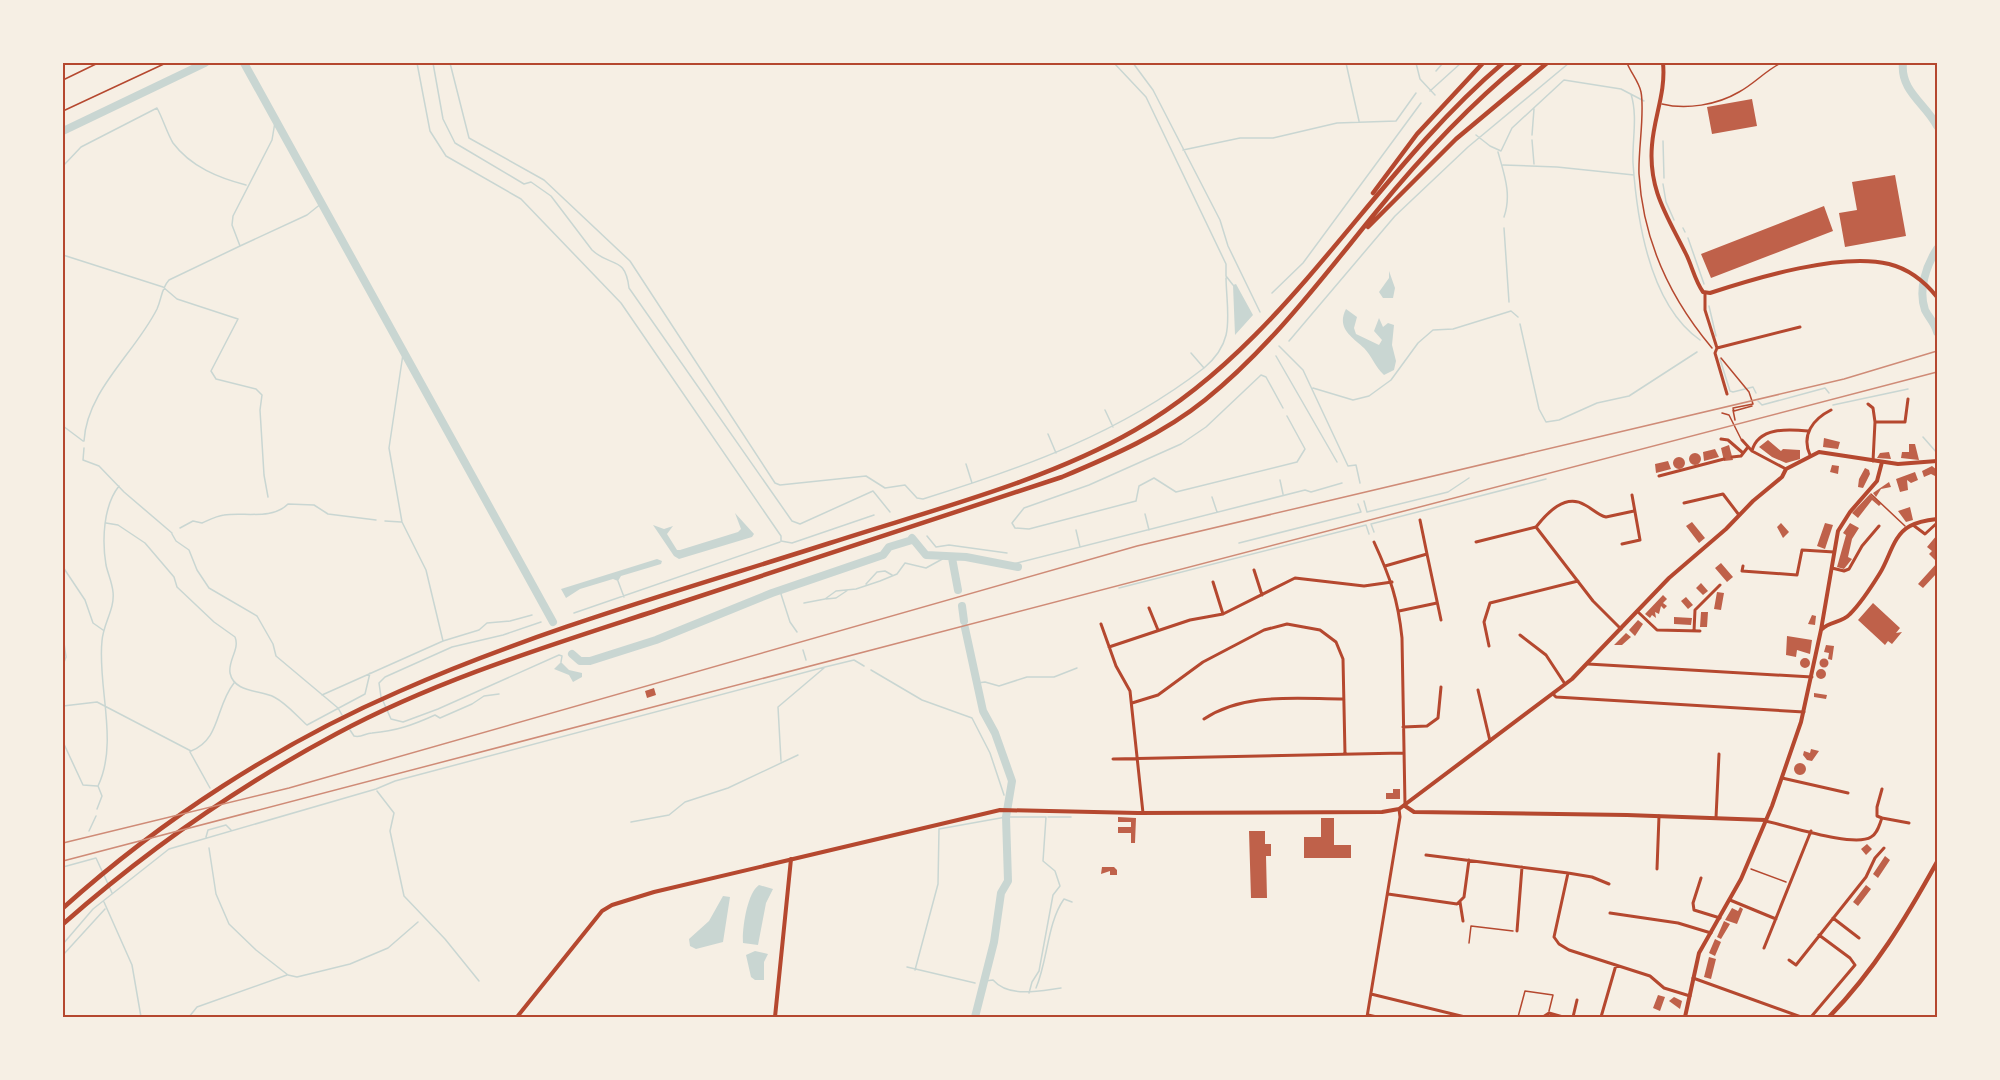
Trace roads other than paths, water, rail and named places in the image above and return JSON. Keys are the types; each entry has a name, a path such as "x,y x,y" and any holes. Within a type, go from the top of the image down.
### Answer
{"main road":[{"path":"1356,217 1417,134 1484,63"},
{"path":"63,924 164,841 256,779 338,733 405,701 525,653 1062,477 1128,449 1195,407 1237,373 1305,299 1440,138 1521,63"},
{"path":"1354,240 1456,139 1547,63"},
{"path":"63,908 136,847 252,769 315,732 400,691 518,644 1003,487 1131,433 1190,394 1240,353 1272,319 1424,137 1500,65"},
{"path":"1829,1017 1880,956 1937,862"}],"street":[{"path":"1663,63 1664,85 1651,153 1658,198 1705,293 1705,310 1717,348 1715,353 1727,394"},
{"path":"1705,293 1760,277 1858,262 1889,264 1917,277 1937,297"},
{"path":"1717,348 1800,327"},
{"path":"1875,422 1905,422 1908,399"},
{"path":"1868,404 1873,408 1875,422 1873,461"},
{"path":"1810,455 1808,431 1818,417 1831,410"},
{"path":"1752,452 1754,444 1769,432 1808,431"},
{"path":"1720,440 1728,440 1743,453"},
{"path":"1742,440 1752,452 1786,470"},
{"path":"1732,457 1743,453 1748,447"},
{"path":"517,1017 573,945 606,908 654,891 1005,810 1143,813 1382,812 1399,809 1565,685 1678,569 1782,477 1786,470 1819,452 1882,462 1914,464 1937,461"},
{"path":"1659,476 1724,459"},
{"path":"1685,1017 1699,953 1746,867 1782,778 1804,712 1834,552 1843,521 1880,476 1882,462"},
{"path":"1684,503 1723,494 1739,515"},
{"path":"1622,544 1640,540 1632,495"},
{"path":"1476,542 1536,527 1553,508 1570,502 1584,503 1606,517 1634,512"},
{"path":"1420,520 1441,620"},
{"path":"1821,630 1828,623 1847,617 1875,580 1893,545 1913,525 1937,521"},
{"path":"1913,525 1925,534 1937,521"},
{"path":"1832,568 1844,571 1849,569 1862,546 1879,526"},
{"path":"1536,527 1578,581 1621,629"},
{"path":"1374,542 1392,582 1399,611 1403,801 1414,812 1765,820 1852,841 1863,840 1876,832 1882,819"},
{"path":"1743,566 1742,571 1797,575 1802,549 1834,552"},
{"path":"1385,566 1427,554"},
{"path":"1254,570 1262,595"},
{"path":"1109,647 1190,620 1223,614 1295,578 1364,586 1392,582"},
{"path":"1489,646 1484,622 1490,603 1578,581"},
{"path":"1213,582 1223,614"},
{"path":"1694,631 1695,610 1720,585"},
{"path":"1399,611 1437,603"},
{"path":"1149,608 1158,630"},
{"path":"1637,611 1656,630 1701,631"},
{"path":"1823,618 1828,623"},
{"path":"1101,624 1109,647 1126,681 1132,703 1143,813"},
{"path":"1132,703 1158,695 1203,662 1264,630 1287,624 1320,630 1336,642 1343,659 1345,754"},
{"path":"1520,635 1546,655 1565,685"},
{"path":"1588,663 1812,677"},
{"path":"1403,727 1427,726 1438,718 1441,687"},
{"path":"1478,690 1490,741"},
{"path":"1552,694 1567,698 1804,712"},
{"path":"1204,719 1221,708 1248,700 1344,699"},
{"path":"1113,759 1138,756 1403,753"},
{"path":"1716,818 1719,754"},
{"path":"1782,778 1848,793"},
{"path":"1882,789 1877,807 1878,816 1882,819 1909,823"},
{"path":"1377,1017 1368,1016 1399,809"},
{"path":"1657,869 1659,816"},
{"path":"1764,948 1811,831"},
{"path":"1789,960 1796,965 1884,848"},
{"path":"1426,855 1568,873 1609,884"},
{"path":"775,1017 791,859"},
{"path":"1388,894 1454,904 1460,902 1464,897 1469,860"},
{"path":"1517,931 1522,867"},
{"path":"1568,873 1554,937 1556,941 1569,950 1650,976 1664,988 1690,996"},
{"path":"1701,878 1693,903 1694,910 1720,918"},
{"path":"1692,882 1700,884"},
{"path":"1730,900 1776,919"},
{"path":"1460,902 1463,921"},
{"path":"1610,913 1677,923 1710,933"},
{"path":"1833,918 1859,938"},
{"path":"1811,1017 1854,969 1855,962 1819,935"},
{"path":"1601,1017 1616,965"},
{"path":"1692,978 1802,1017"},
{"path":"1371,994 1466,1017"},
{"path":"1573,1017 1577,1000"},
{"path":"1543,1017 1549,1013 1563,1017"}],"lane":[{"path":"63,80 98,63"},
{"path":"1660,104 1680,107 1725,99 1781,63"},
{"path":"1722,413 1729,415 1742,440"}],"waterway":[{"path":"63,131 205,63"},
{"path":"244,63 553,622"},
{"path":"417,63 430,131 446,156 521,199 621,303 781,536 781,541 792,543 874,515"},
{"path":"433,63 443,119 455,143 524,184 531,182 551,196 592,250 621,266 629,288 792,521 800,524 873,491 890,512"},
{"path":"450,63 469,138 544,180 630,261 775,483 780,485 866,476 885,488 905,485 917,498 923,499 997,475 1069,447 1138,412 1204,368"},
{"path":"1114,63 1146,97 1226,264 1226,276 1233,285"},
{"path":"1133,63 1153,90 1220,220 1228,246 1260,312"},
{"path":"1346,63 1359,121"},
{"path":"1416,63 1420,79 1435,95"},
{"path":"1436,71 1443,63"},
{"path":"1430,91 1461,63"},
{"path":"1289,341 1395,216 1468,147 1569,63"},
{"path":"1903,63 1906,82 1937,126"},
{"path":"1476,135 1501,151 1512,128 1564,80 1621,89 1644,101"},
{"path":"1183,150 1240,138 1273,138 1337,123 1396,121 1416,93"},
{"path":"1631,94 1634,111 1635,186 1649,260 1669,306 1683,325 1700,340"},
{"path":"1272,293 1303,263 1421,103"},
{"path":"63,166 81,147 157,108 173,143 188,159 216,175 246,185"},
{"path":"1532,135 1534,109"},
{"path":"84,441 87,422 94,405 113,372 148,325 157,309 166,283 240,246 232,225 233,216 272,140 275,122"},
{"path":"1532,140 1534,164"},
{"path":"1663,141 1664,178"},
{"path":"1498,152 1507,192 1504,217"},
{"path":"1503,165 1557,167 1634,175"},
{"path":"1663,184 1666,202 1674,220"},
{"path":"240,246 307,215 322,203"},
{"path":"1504,228 1509,302"},
{"path":"1683,228 1685,232"},
{"path":"1688,238 1704,284"},
{"path":"1937,249 1927,270 1922,294 1925,310 1937,332"},
{"path":"63,255 163,287 177,299 238,319 211,371 216,379 256,389 262,395 260,410 264,475 268,497"},
{"path":"1191,353 1204,368 1221,348 1228,316 1226,278"},
{"path":"1709,306 1716,336"},
{"path":"1313,388 1353,400 1369,396 1391,380 1418,343 1433,330 1453,329 1511,311 1518,317"},
{"path":"1520,324 1539,409 1546,422 1559,420 1597,403 1629,396 1697,352"},
{"path":"1279,346 1303,370 1348,466 1356,465 1360,483"},
{"path":"403,354 389,448 402,522 426,570 443,641"},
{"path":"1276,356 1337,462"},
{"path":"1720,359 1730,391 1753,387 1756,393"},
{"path":"1283,408 1266,377 1261,375 1206,427 1181,444 1089,485 1024,508 1012,523 1015,528 1029,529 1136,501 1139,486 1154,478 1176,492 1297,462 1305,449 1287,416"},
{"path":"1758,401 1762,405 1825,388 1829,393"},
{"path":"1833,405 1908,389"},
{"path":"1105,410 1113,427"},
{"path":"63,426 83,441"},
{"path":"1048,434 1056,453"},
{"path":"1923,437 1937,453"},
{"path":"84,448 83,460 99,466 124,492 172,533"},
{"path":"966,464 972,483"},
{"path":"1364,501 1367,512 1448,492 1469,478"},
{"path":"1374,532 1371,524 1546,479"},
{"path":"1280,480 1283,494"},
{"path":"1009,565 1305,490 1311,492 1342,483"},
{"path":"97,809 102,796 98,786 107,751 102,641 113,598 106,565 104,535 110,503 119,486"},
{"path":"1212,497 1217,512"},
{"path":"180,528 193,521 202,523 224,515 266,514 282,509 288,504 314,505 328,514 376,520"},
{"path":"1239,543 1361,512 1358,504"},
{"path":"1145,514 1149,530"},
{"path":"385,521 401,522"},
{"path":"106,523 118,525 145,543 174,577 177,587 214,622 235,637 236,646 230,673 237,684 242,688 269,695 278,700 307,725 365,694 370,673"},
{"path":"1119,588 1366,525 1369,534"},
{"path":"1076,530 1080,547"},
{"path":"172,534 176,541 189,550 197,570 209,588 257,616 273,644 276,656 338,708 342,715"},
{"path":"927,536 936,547 949,545 1007,553"},
{"path":"912,538 926,555 966,557 1018,567"},
{"path":"572,654 580,661 590,661 656,640 772,593 883,555 889,547 912,540"},
{"path":"574,613 780,542"},
{"path":"804,603 825,599 836,591 856,589 880,581 897,574 905,563 926,568 946,557"},
{"path":"952,558 958,590"},
{"path":"63,567 85,600 93,623 103,630"},
{"path":"866,584 877,572 885,571 892,575"},
{"path":"618,581 624,597"},
{"path":"826,599 836,598 848,590"},
{"path":"780,591 790,622 797,632"},
{"path":"962,606 964,621"},
{"path":"322,695 443,641 479,630 487,623 510,621 532,615"},
{"path":"381,697 379,683 385,677 452,647 503,635 541,622"},
{"path":"965,628 983,711 995,733 1012,781 1006,817 1008,881 1001,893 994,942 975,1017"},
{"path":"63,636 66,657 63,665"},
{"path":"803,650 806,660"},
{"path":"383,701 391,719 403,722 438,709 559,655 562,656 561,662"},
{"path":"63,944 93,909 169,849 376,789 395,781 825,667 854,660 864,666"},
{"path":"781,761 778,707 824,668"},
{"path":"977,683 985,682 999,686 1027,677 1054,677 1077,668"},
{"path":"871,670 922,700 972,718 990,753 1004,795"},
{"path":"63,706 97,702 191,751 208,739 223,702 234,683"},
{"path":"350,730 354,736 361,736 397,729 435,715 440,718 484,696 499,694"},
{"path":"63,742 83,785 97,786"},
{"path":"190,752 210,788"},
{"path":"631,822 669,815 685,802 728,788 798,755"},
{"path":"377,791 394,813 390,831 404,896 445,939 479,981"},
{"path":"89,831 96,816"},
{"path":"915,970 938,884 939,829 1006,817 1046,817 1043,861 1055,871 1060,886 1053,895 1039,971 1032,982 1029,993"},
{"path":"1048,817 1071,817"},
{"path":"206,837 208,830 226,825 231,830"},
{"path":"209,848 216,894 229,924 256,950 288,975 297,977 350,964 388,948 418,922"},
{"path":"63,867 96,858 102,871"},
{"path":"104,875 112,893"},
{"path":"1036,988 1058,909 1064,899 1072,902"},
{"path":"104,902 132,965 141,1017"},
{"path":"63,955 105,909"},
{"path":"907,967 975,983"},
{"path":"189,1017 197,1007 287,975"},
{"path":"985,981 993,980 1007,989 1024,992 1061,988"}],"railway":[{"path":"63,843 289,788 1137,546 1844,379 1937,351"},
{"path":"63,861 1937,372"}]}
